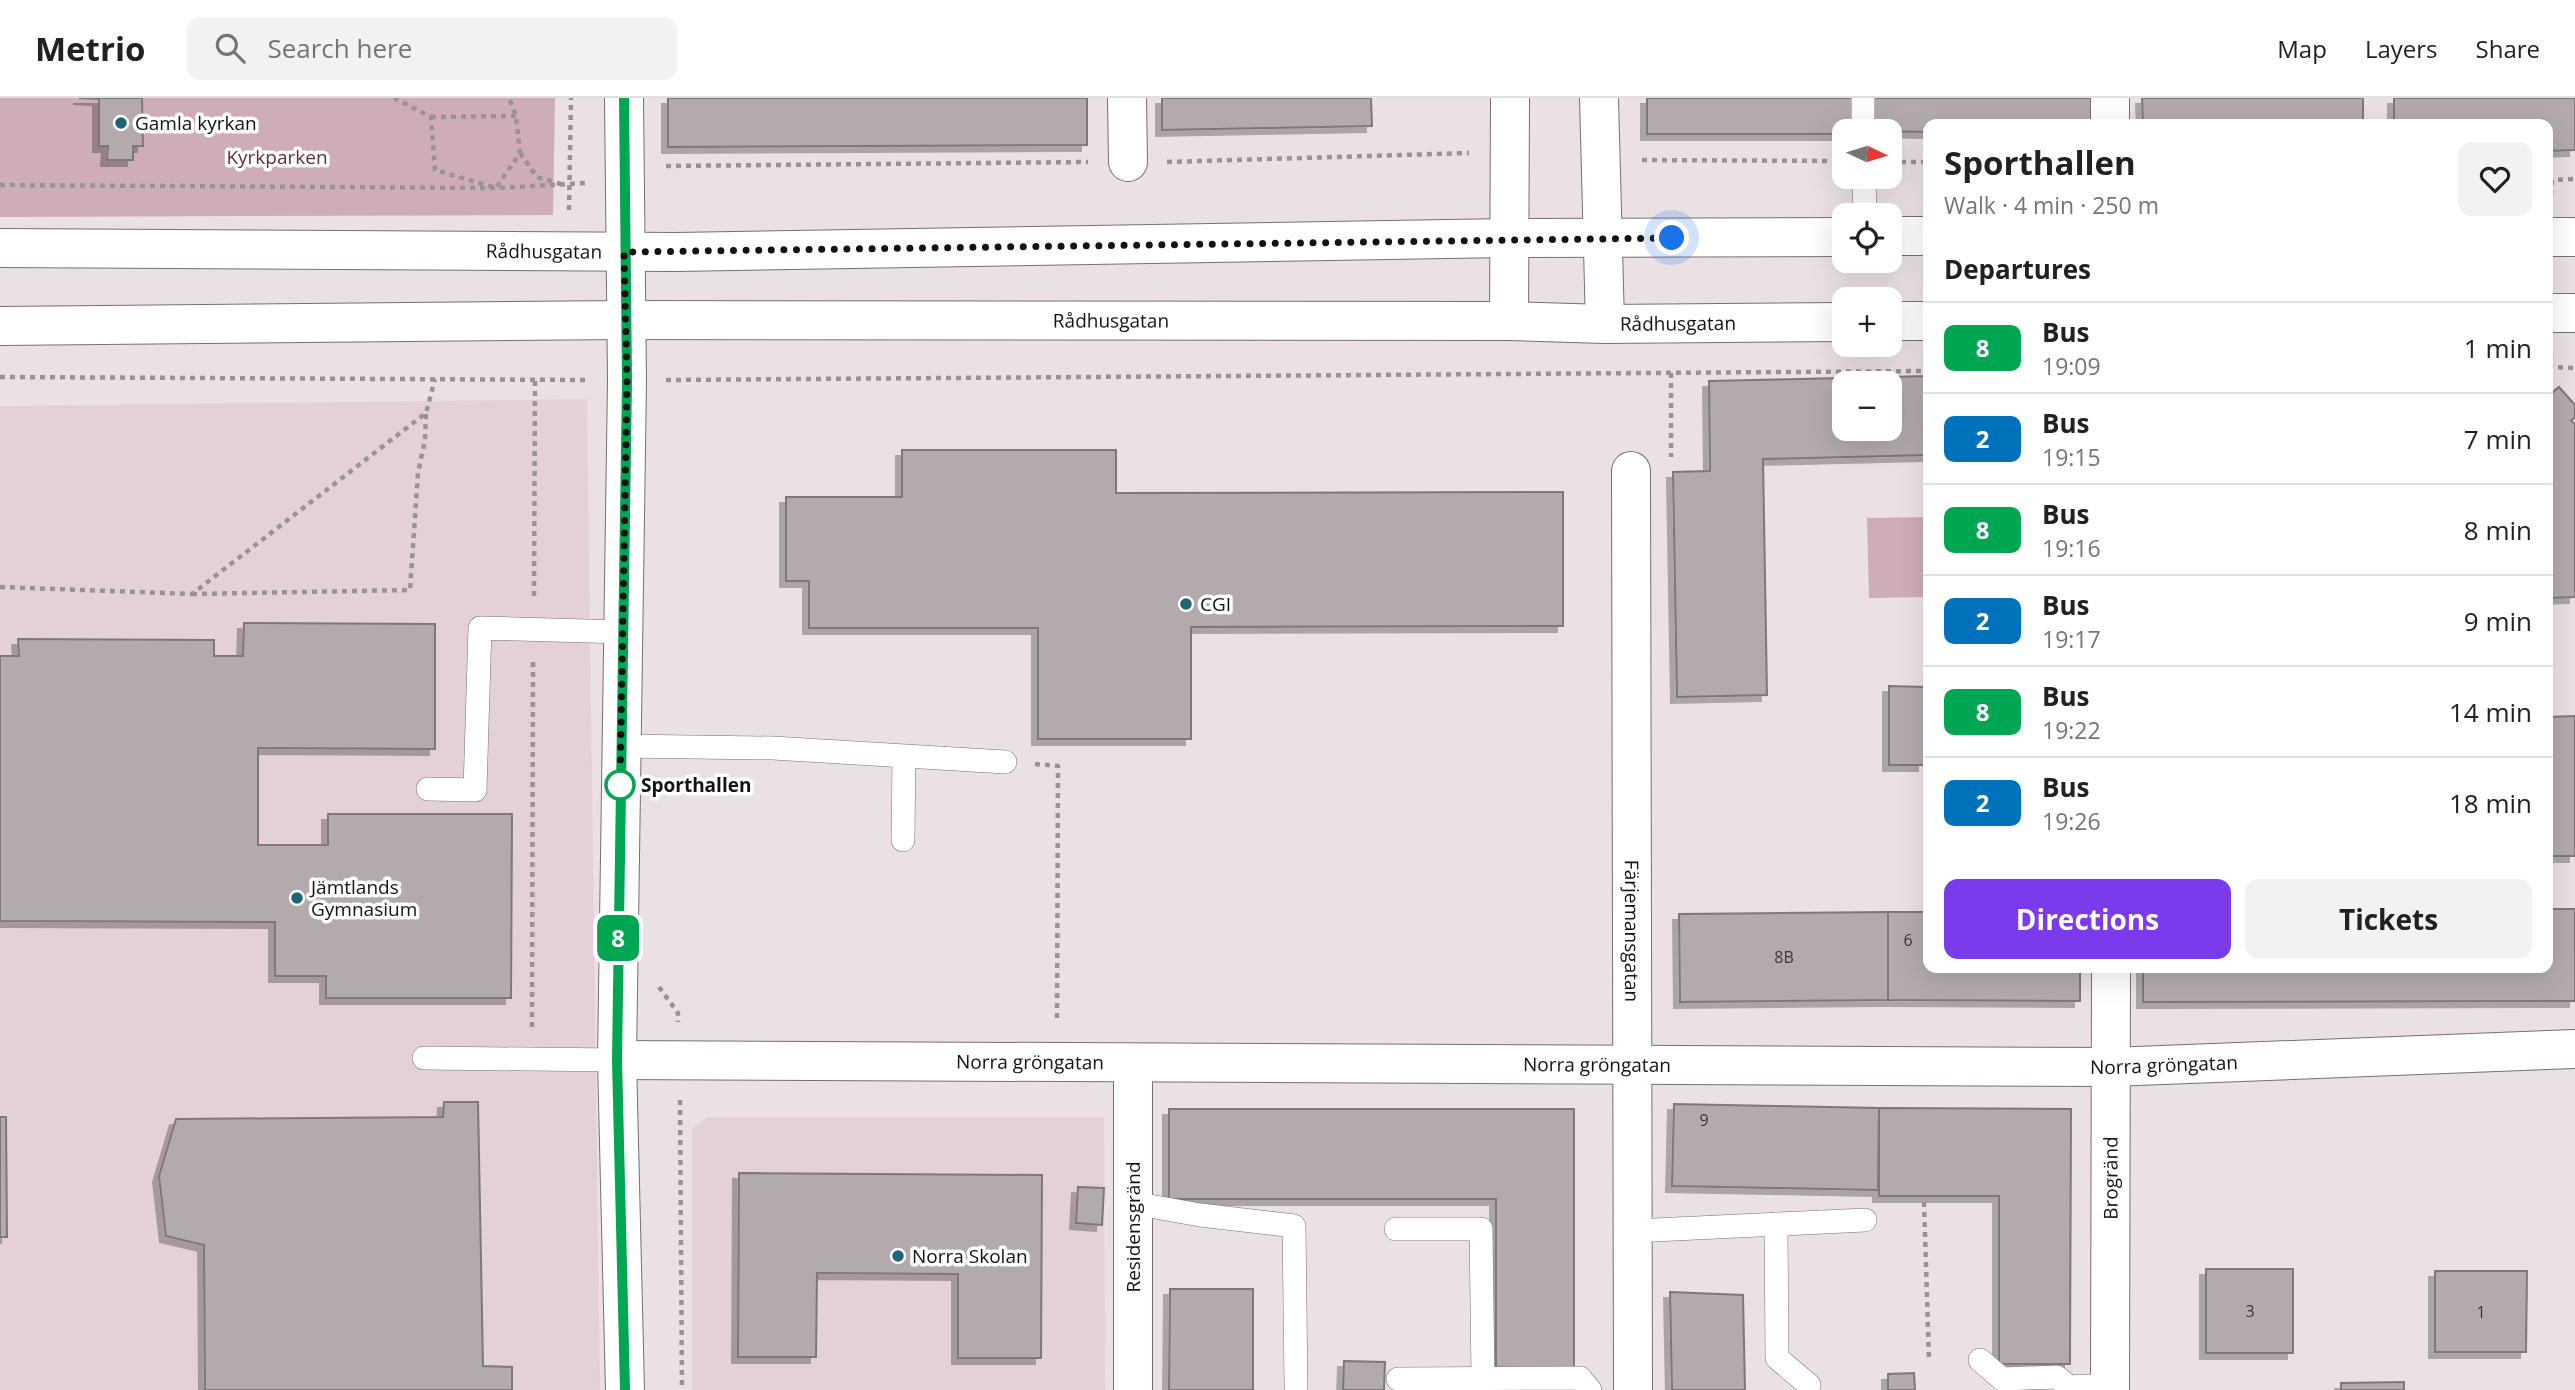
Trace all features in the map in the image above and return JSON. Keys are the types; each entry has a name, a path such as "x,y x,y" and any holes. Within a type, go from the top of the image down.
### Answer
{"street":[{"path":"624,98 627,380 617,1060 625,1390"},
{"path":"1128,98 1128,162"},
{"path":"1509,321 1507,237 1510,98"},
{"path":"1599,98 1605,324"},
{"path":"2110,98 2110,119"},
{"path":"1902,236 1923,236"},
{"name":"Rådhusgatan","path":"0,248 624,252 1507,237 1832,237"},
{"path":"2553,237 2575,237"},
{"path":"2553,313 2575,313"},
{"name":"Rådhusgatan","path":"0,326 625,320 1509,321 1605,324 1832,322"},
{"path":"1902,321 1923,321"},
{"name":"Färjemansgatan","path":"1631,471 1633,1390"},
{"name":"Brogränd","path":"2110,1387 2111,973"},
{"name":"Norra gröngatan","path":"617,1060 1056,1060 1133,1063 2111,1068 2575,1049"},
{"name":"Residensgränd","path":"1133,1063 1133,1390"}],"lane":[{"path":"1863,98 1863,119"},
{"path":"428,789 475,790 480,628 622,632"},
{"path":"620,746 773,748 1005,762"},
{"path":"903,839 904,757"},
{"path":"424,1058 617,1060"},
{"path":"1133,1203 1200,1215 1293,1226 1296,1386"},
{"path":"1633,1231 1865,1220"},
{"path":"1776,1224 1777,1358 1810,1385"},
{"path":"1396,1229 1481,1229 1483,1379"},
{"path":"1980,1360 2003,1379 2057,1377 2069,1387 2110,1387"},
{"path":"1398,1379 1580,1378 1590,1390"}],"path":[{"path":"394,98 431,117 516,116"},
{"path":"509,98 516,116 520,153 537,177 568,186"},
{"path":"568,186 571,98"},
{"path":"431,117 435,170 496,188"},
{"path":"0,185 496,188 568,186 624,178 658,166 1128,162 1462,152 1510,157"},
{"path":"496,188 520,153"},
{"path":"1599,160 1832,161"},
{"path":"1902,162 1923,162"},
{"path":"2553,180 2575,179"},
{"path":"663,380 1923,371"},
{"path":"1631,471 1671,462 1671,373"},
{"path":"0,377 587,380"},
{"path":"0,587 191,594 410,590 418,473 425,440 426,413 435,379"},
{"path":"531,1059 535,380"},
{"path":"191,594 426,413"},
{"path":"1005,762 1058,766 1056,1060"},
{"path":"1924,1202 1929,1360"}],"shaded area":[{"name":"Jämtlands Gymnasium","path":"587,399 600,1390 0,1390 0,406"},
{"name":"Norra Skolan","path":"707,1117 1104,1117 1105,1390 692,1390 692,1129"}],"green space":[{"name":"Kyrkparken","path":"0,98 555,98 553,215 0,217"},
{"path":"1923,517 1923,597 1869,598 1867,518"}],"building":[{"name":"Gamla kyrkan","path":"79,98 142,98 143,146 133,146 133,160 107,160 108,146 99,146 99,99"},
{"path":"668,98 1087,98 1087,145 668,147"},
{"path":"1162,98 1371,98 1372,126 1162,130"},
{"path":"1647,98 1852,98 1852,119 1832,119 1832,134 1647,134"},
{"path":"1869,98 2093,98 2092,119 1923,119 1923,132 1902,132 1902,119 1869,119"},
{"path":"2142,98 2363,98 2363,119 2143,119"},
{"path":"2394,98 2575,98 2575,150 2553,151 2553,119 2394,119"},
{"path":"1923,376 1923,455 1763,459 1767,695 1677,697 1673,472 1710,471 1709,381 1832,378 1832,441 1902,441 1902,377"},
{"path":"2559,387 2575,405 2575,417 2571,421 2575,424 2575,597 2553,598 2553,392"},
{"name":"CGI","path":"902,450 1116,450 1116,493 1563,492 1563,626 1191,627 1191,739 1038,739 1038,628 809,628 809,581 786,581 786,497 902,497"},
{"path":"244,623 435,624 435,749 258,748 258,845 328,845 328,814 512,814 511,998 326,998 326,976 275,976 275,922 0,921 0,656 19,656 18,639 214,640 214,656 243,656"},
{"path":"1889,686 1923,687 1923,765 1889,765"},
{"path":"2575,716 2575,856 2553,856 2553,717"},
{"path":"2553,909 2575,909 2575,1001 2143,1002 2143,973 2553,973"},
{"path":"1888,912 1923,912 1923,973 2080,973 2080,1001 1888,1000"},
{"path":"1888,912 1888,1000 1680,1002 1679,914"},
{"path":"444,1102 478,1102 483,1366 512,1367 512,1390 205,1390 204,1245 166,1236 159,1176 176,1119 443,1117"},
{"path":"1674,1104 1879,1108 1878,1190 1672,1186"},
{"path":"1879,1108 2071,1109 2070,1364 1999,1364 1999,1196 1879,1196"},
{"path":"1169,1109 1574,1109 1574,1373 1496,1373 1496,1199 1169,1199"},
{"path":"0,1117 6,1117 7,1237 0,1237"},
{"path":"739,1173 1042,1175 1041,1358 958,1358 958,1274 817,1273 816,1357 738,1357"},
{"path":"1078,1187 1104,1188 1102,1225 1076,1223"},
{"path":"2206,1269 2293,1269 2293,1353 2206,1353"},
{"path":"2435,1271 2527,1271 2526,1352 2435,1352"},
{"path":"1170,1289 1253,1289 1253,1390 1169,1390"},
{"path":"1670,1292 1743,1295 1745,1390 1672,1390"},
{"path":"1344,1361 1385,1362 1384,1390 1343,1390"},
{"path":"1914,1373 1915,1390 1888,1390 1888,1374"},
{"path":"2404,1382 2404,1390 2341,1390 2341,1383"}],"bus line":[{"name":"8","path":"624,98 624,298 627,380 617,1060 625,1390"}],"place":[{"name":"Gamla kyrkan","path":"121,123"},
{"name":"CGI","path":"1186,604"},
{"name":"Sporthallen","path":"620,785"},
{"name":"Jämtlands Gymnasium","path":"297,898"},
{"name":"Norra Skolan","path":"898,1256"}],"route":[{"path":"620,785 627,380 624,252 1507,237 1672,238"}]}
